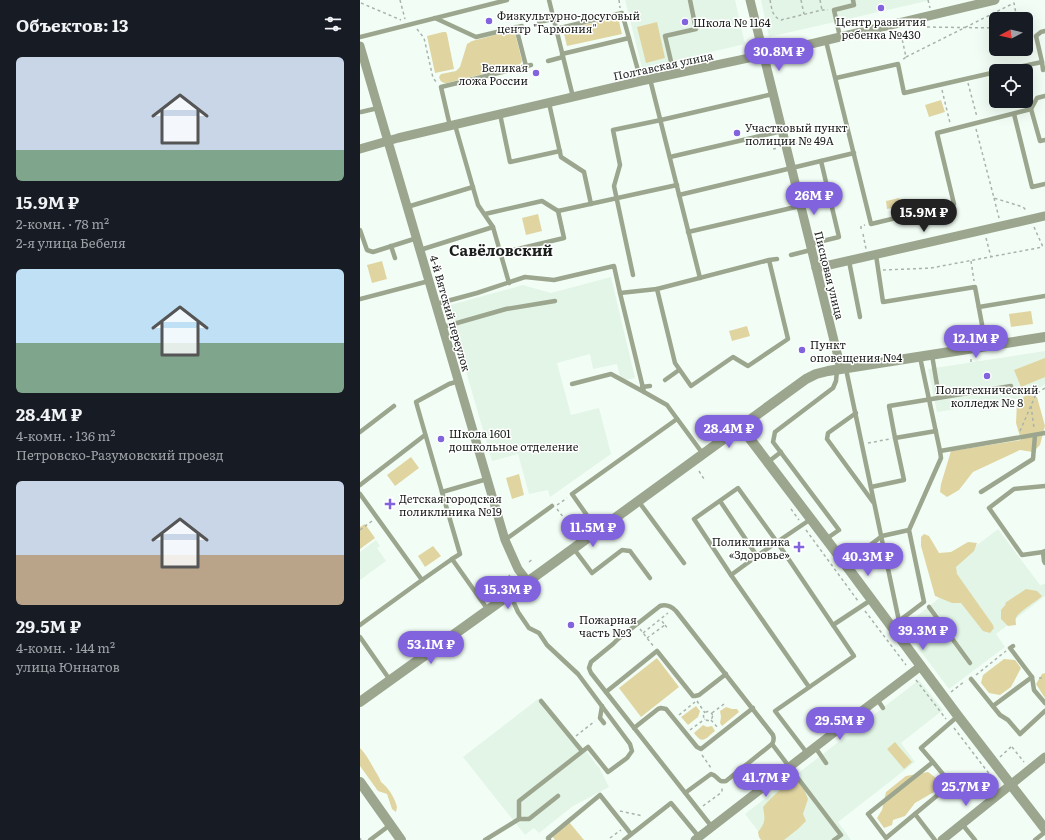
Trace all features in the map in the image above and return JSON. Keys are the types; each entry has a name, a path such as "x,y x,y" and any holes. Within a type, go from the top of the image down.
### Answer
{"street":[{"name":"Писцовая улица","path":"750,0 841,369"},
{"name":"Полтавская улица","path":"360,149 388,140 549,102 764,55 994,0"},
{"name":"4-й Вятский переулок","path":"360,46 505,540 518,569 528,582"},
{"path":"816,268 1045,216"},
{"path":"360,702 488,610 510,590 528,582 806,379 816,374 841,369 1045,337"},
{"path":"741,427 768,462 807,522 826,539 871,600 895,624 921,666 1045,829"},
{"path":"697,838 921,666"},
{"path":"942,840 1044,759"},
{"path":"360,782 401,840"}],"lane":[{"path":"360,37 507,0"},
{"path":"548,0 573,97"},
{"path":"674,74 665,36 696,29 690,0"},
{"path":"840,37 834,10 854,5 852,0"},
{"path":"556,29 622,13 641,81"},
{"path":"435,18 476,37 522,26"},
{"path":"539,22 553,18"},
{"path":"516,28 526,66"},
{"path":"1045,31 1036,36 1043,70 1045,69"},
{"path":"548,61 562,55 629,38"},
{"path":"826,40 871,224 954,204 937,133 1031,109"},
{"path":"1033,64 1042,62"},
{"path":"836,78 898,64 904,93 989,73"},
{"path":"509,283 493,227 478,205 441,87 531,65"},
{"path":"650,79 700,278"},
{"path":"633,274 614,186 620,165 613,130 773,94"},
{"path":"1045,96 1037,98 1031,109 1040,142 1045,140"},
{"path":"549,102 561,157 584,172 591,204"},
{"path":"361,112 378,108"},
{"path":"500,114 510,162 560,152"},
{"path":"1014,114 1032,187 1045,184"},
{"path":"670,157 782,131"},
{"path":"679,195 854,153"},
{"path":"791,255 839,237 821,161"},
{"path":"485,214 542,201 558,211 676,185"},
{"path":"407,207 473,187"},
{"path":"688,232 800,206"},
{"path":"501,253 564,238 558,211"},
{"path":"420,250 493,227"},
{"path":"360,230 367,250 373,252 417,238"},
{"path":"389,247 395,258"},
{"path":"876,255 883,302 975,286 986,346"},
{"path":"620,293 657,289 778,258"},
{"path":"657,289 675,363 691,386 733,357 748,366 788,338 769,260"},
{"path":"850,261 860,317"},
{"path":"436,304 525,278 554,280 614,266 643,390"},
{"path":"360,299 429,281"},
{"path":"979,307 1045,296"},
{"path":"443,327 506,309 555,301"},
{"path":"932,355 939,397"},
{"path":"841,369 856,413 882,536 895,624 924,602 910,530 941,458 920,357"},
{"path":"826,539 839,530 773,442 774,432 833,388 841,369"},
{"path":"665,380 680,370"},
{"path":"572,384 611,374 643,390 667,405 703,454"},
{"path":"360,625 460,554 416,402 449,384 459,381"},
{"path":"643,390 650,386"},
{"path":"871,487 904,480 889,406 1011,386"},
{"path":"360,432 394,406"},
{"path":"856,413 828,433 827,439 874,503"},
{"path":"598,531 572,494 677,419"},
{"path":"895,438 936,431"},
{"path":"940,451 1045,433"},
{"path":"360,485 425,435"},
{"path":"981,492 1032,459 1035,435"},
{"path":"768,462 781,452"},
{"path":"442,492 487,479"},
{"path":"1045,486 1014,489 989,508 1022,556 1044,552 1045,563"},
{"path":"809,687 694,519 738,488 777,542 854,656 775,711 811,750 826,763"},
{"path":"360,494 422,580"},
{"path":"720,501 757,556"},
{"path":"639,502 684,563"},
{"path":"505,540 552,506"},
{"path":"731,575 807,522"},
{"path":"845,564 882,536 910,530"},
{"path":"574,549 592,573 622,550 630,552 650,578"},
{"path":"452,559 488,610"},
{"path":"510,590 528,628 539,633 547,645 578,674 630,744 632,751 627,758 608,772 588,747 519,801 519,819"},
{"path":"833,625 871,600"},
{"path":"685,793 708,775 712,774 721,781 726,780 772,744 774,740 773,734 726,674 674,609 666,605 661,606 618,639 590,664 589,670 698,810 712,827"},
{"path":"928,607 970,663"},
{"path":"360,637 390,680"},
{"path":"1011,647 1032,677 1034,690 1045,703"},
{"path":"606,692 657,651 696,699 726,674"},
{"path":"993,706 1032,677"},
{"path":"971,678 1000,715 1008,720 1020,734 1045,711"},
{"path":"877,699 883,708"},
{"path":"541,701 582,751"},
{"path":"602,706 600,718 604,723"},
{"path":"634,728 661,708 666,709 700,749 753,708"},
{"path":"933,762 868,814 886,838 951,784 933,762 921,748 958,716"},
{"path":"772,744 841,835 834,840"},
{"path":"485,840 519,819 529,819 558,796"},
{"path":"549,840 548,838 600,796 631,834"},
{"path":"693,803 698,799"},
{"path":"624,840 671,803 697,838"},
{"path":"915,814 935,840"},
{"path":"962,824 975,840"},
{"path":"370,840 390,825"},
{"path":"1035,840 1045,832"}],"path":[{"path":"361,3 405,22 400,0"},
{"path":"770,0 774,16 781,20 822,10 834,10"},
{"path":"800,0 804,14"},
{"path":"820,0 822,10"},
{"path":"996,12 1014,3 1016,12"},
{"path":"898,64 906,57 989,16"},
{"path":"413,23 424,38 433,78 441,87"},
{"path":"926,27 989,28"},
{"path":"901,34 906,57"},
{"path":"967,78 999,220"},
{"path":"941,84 952,129"},
{"path":"878,270 931,268 1044,247 1028,213 1023,206 994,198"},
{"path":"984,230 991,257"},
{"path":"862,234 866,251"},
{"path":"971,261 975,286"},
{"path":"821,350 830,344"},
{"path":"1017,438 1036,394 1045,388"},
{"path":"1031,404 1035,435"},
{"path":"724,419 729,427"},
{"path":"862,444 895,438"},
{"path":"698,471 704,479"},
{"path":"572,494 556,506 574,531"},
{"path":"789,506 807,522 862,606 906,665"},
{"path":"360,530 377,518"},
{"path":"529,562 532,559"},
{"path":"473,589 506,579 510,590"},
{"path":"643,633 674,609"},
{"path":"661,619 668,629"},
{"path":"637,625 652,644"},
{"path":"647,638 665,625"},
{"path":"950,693 1011,647"},
{"path":"916,680 997,784"},
{"path":"674,718 696,699 706,712 712,713 724,704"},
{"path":"686,734 705,719 704,716 706,712"},
{"path":"711,720 713,717 712,713"},
{"path":"572,739 600,718"},
{"path":"705,719 708,721 711,720 721,733"},
{"path":"1000,757 1012,746 1024,763"},
{"path":"706,761 710,766 712,774"},
{"path":"698,810 722,792 721,781"},
{"path":"610,808 652,818"}],"shaded area":[{"name":"Школа № 1164","path":"625,0 735,0 745,44 642,68"},
{"name":"Школа № 1164","path":"761,0 931,0 769,37"},
{"path":"618,17 622,34 567,46 563,30"},
{"path":"657,22 665,58 646,63 637,27"},
{"path":"510,31 515,33 522,61 519,65 447,83 441,81 439,77 441,74 456,71 460,67 467,44 472,41"},
{"path":"446,32 447,34 454,69 435,73 427,36"},
{"path":"941,100 945,112 929,117 925,105"},
{"path":"899,198 901,206 887,209 886,201"},
{"path":"538,214 542,231 526,235 522,218"},
{"path":"382,261 387,279 372,283 367,265"},
{"path":"611,277 635,378 621,381 617,364 593,369 590,354 557,363 571,415 599,408 611,454 550,497 548,490 529,494 518,454 492,461 447,306 523,285 551,293"},
{"path":"1031,311 1033,324 1011,327 1009,314"},
{"path":"747,326 750,336 732,341 729,331"},
{"name":"Политехнический колледж № 8","path":"1045,351 1045,384 1028,397 937,412 928,369"},
{"path":"1045,358 1045,377 1021,387 1014,370"},
{"path":"1028,394 1037,397 1045,426 1040,445 1033,452 1020,450 973,472 959,490 947,497 940,492 951,451 1021,440 1016,423 1017,402"},
{"path":"411,457 419,468 395,486 387,475"},
{"path":"519,474 524,495 512,499 506,478"},
{"path":"365,524 375,538 360,549 360,527"},
{"path":"998,529 1040,585 1045,584 1045,596 996,634 1005,647 949,689 916,645 913,619 957,584 945,567"},
{"path":"924,534 929,536 939,553 951,552 968,542 977,543 974,551 956,567 957,574 993,625 994,628 990,633 983,631 961,603 952,603 935,596 921,546 921,537"},
{"path":"376,540 380,546 377,548 386,561 360,580 360,552"},
{"path":"433,546 441,556 425,567 418,556"},
{"path":"1026,589 1037,591 1042,596 1017,616 1016,625 1008,626 1001,619 1001,610 1006,604 1005,603"},
{"path":"657,658 679,687 641,717 619,688"},
{"path":"1004,659 1015,660 1021,668 1011,687 1000,695 989,693 981,683 983,675"},
{"path":"1045,673 1045,698 1036,684 1042,674"},
{"path":"919,680 943,710 901,743 915,762 838,822 851,840 765,840 745,814"},
{"path":"538,699 582,754 586,751 600,769 609,787 573,806 539,833 534,828 525,835 463,757"},
{"path":"696,706 700,711 698,717 688,725 681,717"},
{"path":"726,707 737,709 739,712 722,726 720,723 720,711"},
{"path":"703,725 707,727 712,726 715,731 702,740 694,733"},
{"path":"895,742 912,762 904,769 887,749"},
{"path":"360,748 364,752 381,782 393,796 397,807 396,812 392,809 387,794 378,791 360,766"},
{"path":"928,772 940,781 934,792 915,803 905,816 893,820 892,825 884,828 877,818 882,810 886,792 906,776"},
{"path":"798,780 808,799 803,814 806,821 784,840 761,840 758,832 764,820 763,807 783,787"},
{"path":"569,822 584,840 555,840 552,836"}],"place":[{"name":"Центр развития ребенка №430","path":"881,8"},
{"name":"Физкультурно-досуговый центр \"Гармония\"","path":"489,21"},
{"name":"Школа № 1164","path":"685,22"},
{"name":"Великая ложа России","path":"536,73"},
{"name":"Участковый пункт полиции № 49А","path":"737,133"},
{"name":"Пункт оповещения №4","path":"802,350"},
{"name":"Политехнический колледж № 8","path":"987,376"},
{"name":"Школа 1601 дошкольное отделение","path":"441,439"},
{"name":"Детская городская поликлиника №19","path":"390,504"},
{"name":"Поликлиника «Здоровье»","path":"799,547"},
{"name":"Пожарная часть №3","path":"571,625"}],"district":[{"name":"Савёловский","path":"501,249"}]}
